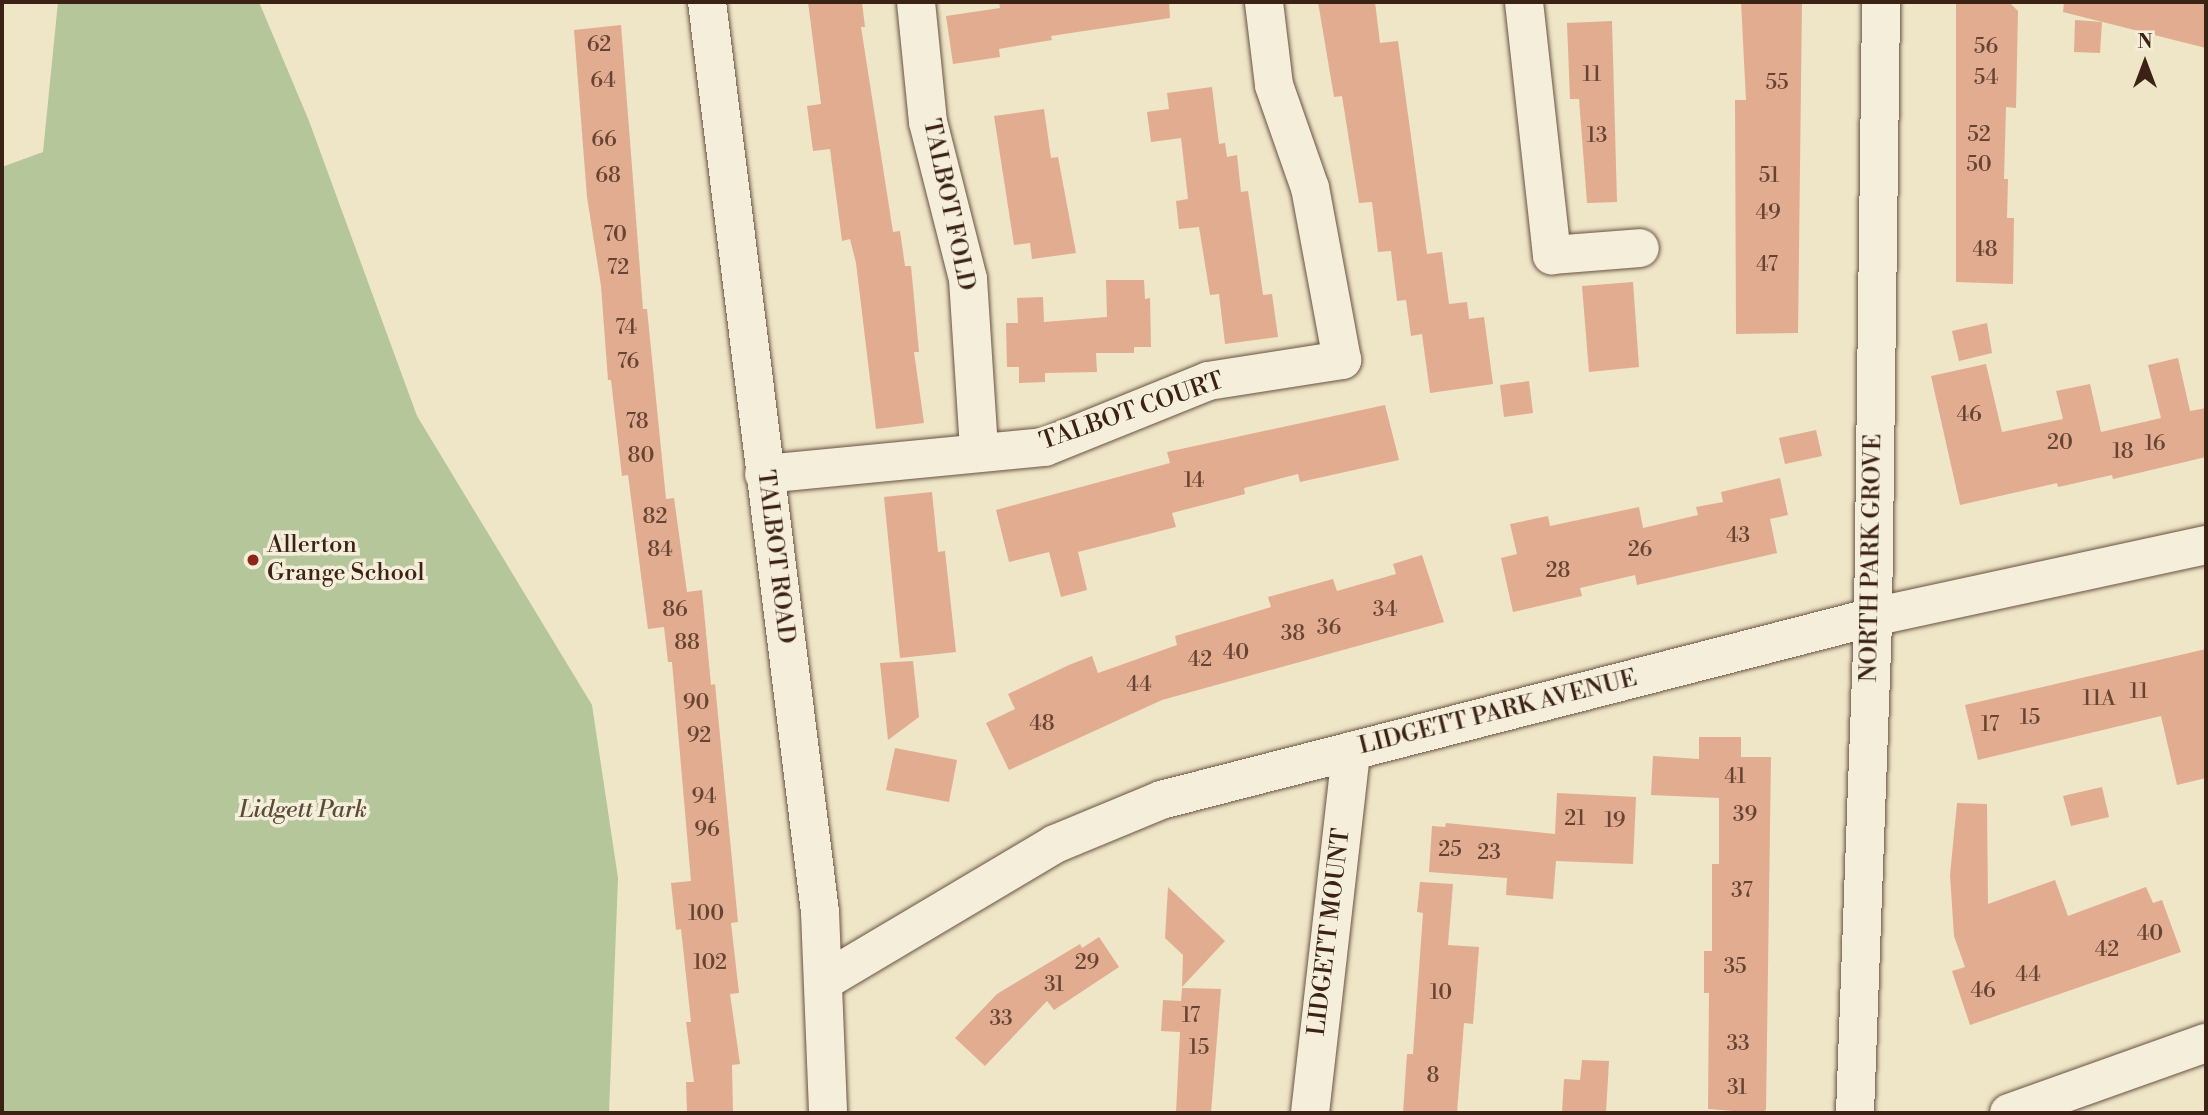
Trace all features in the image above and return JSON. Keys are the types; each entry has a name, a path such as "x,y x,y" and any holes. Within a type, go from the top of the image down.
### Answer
{"street":[{"name":"TALBOT ROAD","path":"707,2 826,979 828,1113"},
{"name":"TALBOT FOLD","path":"916,2 928,122 968,279 979,451"},
{"name":"TALBOT COURT","path":"764,474 979,451 1045,447 1208,381 1342,360 1310,188 1274,85 1264,2"},
{"path":"1524,2 1552,254 1640,248"},
{"name":"NORTH PARK GROVE","path":"1855,1113 1873,617 1881,2"},
{"name":"LIDGETT PARK AVENUE","path":"826,979 1055,844 1161,800 1873,617 2206,545"},
{"name":"LIDGETT MOUNT","path":"1310,1113 1351,751"},
{"path":"2009,1113 2206,1043"}],"green space":[{"name":"Lidgett Park","path":"58,2 259,2 309,121 417,416 592,705 618,878 609,1113 2,1113 2,167 43,152"}],"building":[{"path":"808,2 862,2 865,27 861,27 893,232 900,231 905,266 911,266 919,352 914,352 924,423 876,429 856,263 850,239 842,241 830,149 813,151 807,106 821,104"},
{"path":"999,2 1169,2 1170,18 1051,36 1052,40 999,49 1000,57 953,64 946,16 1000,8"},
{"path":"1318,2 1375,2 1380,43 1398,41 1427,254 1442,252 1449,304 1467,302 1469,319 1484,317 1493,384 1430,393 1422,334 1411,336 1406,300 1397,301 1391,251 1378,252 1372,202 1359,203 1342,96 1334,97"},
{"path":"1741,2 1802,2 1798,333 1736,334 1735,100 1746,100"},
{"path":"1956,2 2009,2 2018,11 2016,108 2006,107 2004,179 2008,179 2007,218 2014,218 2013,284 1956,282"},
{"path":"2064,2 2206,2 2206,48 2063,12"},
{"path":"2075,20 2102,22 2100,53 2074,52"},
{"path":"1612,21 1617,202 1587,203 1579,99 1570,99 1567,23"},
{"path":"621,25 643,309 647,309 666,499 674,498 687,592 702,590 711,685 715,684 738,922 731,923 739,993 730,994 740,1064 732,1065 733,1113 687,1113 686,1082 694,1082 686,1022 691,1022 681,929 676,930 671,883 691,881 672,662 668,662 664,627 648,629 628,475 622,476 611,380 608,380 601,286 587,197 574,30"},
{"path":"1212,87 1219,144 1225,143 1227,157 1237,155 1241,192 1248,191 1263,295 1272,294 1278,337 1225,344 1219,294 1210,295 1199,227 1179,229 1176,201 1188,199 1181,138 1151,142 1147,112 1169,109 1167,93"},
{"path":"1044,109 1051,158 1058,157 1076,253 1032,259 1030,243 1014,245 994,116"},
{"path":"1106,280 1144,280 1145,299 1150,298 1151,347 1134,347 1134,353 1096,353 1097,372 1045,373 1045,382 1019,383 1019,367 1007,367 1006,323 1018,323 1017,298 1043,297 1044,322 1107,317"},
{"path":"1633,282 1639,367 1589,372 1582,286"},
{"path":"1987,323 1992,353 1959,361 1952,331"},
{"path":"2178,358 2190,411 2206,408 2206,457 2113,479 2112,475 2058,487 2057,483 1960,505 1931,376 1986,364 2002,432 2063,419 2056,391 2090,384 2101,432 2161,418 2148,365"},
{"path":"1529,381 1533,413 1504,417 1500,385"},
{"path":"1385,405 1399,460 1300,482 1298,474 1244,488 1245,494 1172,513 1176,527 1078,552 1087,590 1061,597 1049,552 1009,562 996,510 1170,463 1167,452"},
{"path":"1816,430 1822,456 1785,464 1779,438"},
{"path":"1780,478 1788,515 1770,519 1777,553 1637,585 1635,575 1580,588 1582,596 1513,612 1501,558 1517,554 1510,524 1548,516 1550,526 1639,507 1643,528 1698,515 1696,507 1723,502 1721,492"},
{"path":"932,492 938,552 945,551 956,652 900,658 884,497"},
{"path":"1422,555 1444,622 1162,700 1009,770 986,723 1015,709 1008,694 1092,656 1098,673 1177,645 1175,636 1271,607 1268,597 1333,579 1337,591 1396,574 1393,564"},
{"path":"2206,649 2206,778 2177,785 2161,716 1978,760 1965,705"},
{"path":"913,661 919,717 888,740 880,663"},
{"path":"1699,737 1741,737 1741,757 1771,757 1766,1110 1760,1113 1708,1109 1709,993 1704,993 1704,951 1712,951 1712,864 1719,864 1719,798 1651,795 1653,756 1699,759"},
{"path":"895,748 957,760 949,802 886,790"},
{"path":"2102,787 2109,817 2071,826 2063,796"},
{"path":"1557,793 1636,797 1633,864 1556,861 1553,899 1506,895 1507,878 1429,872 1432,826 1445,827 1446,823 1555,834"},
{"path":"1957,803 1987,804 1988,904 2055,880 2068,916 2146,887 2153,903 2162,900 2181,952 1970,1025 1952,971 1965,967 1954,936 1950,875"},
{"path":"1420,882 1453,884 1448,945 1479,947 1473,1024 1464,1023 1457,1113 1403,1113 1407,1054 1413,1054 1423,913 1417,912"},
{"path":"1168,887 1225,941 1182,987 1183,955 1165,938"},
{"path":"1099,937 1119,967 1054,1010 1047,1001 985,1066 955,1038 997,994 1080,944 1082,948"},
{"path":"1182,988 1221,989 1211,1113 1176,1113 1180,1032 1161,1031 1163,1000 1181,1001"},
{"path":"1582,1060 1609,1061 1606,1113 1562,1113 1564,1079 1580,1080"}],"place":[{"name":"Allerton Grange School","path":"253,560"}]}
